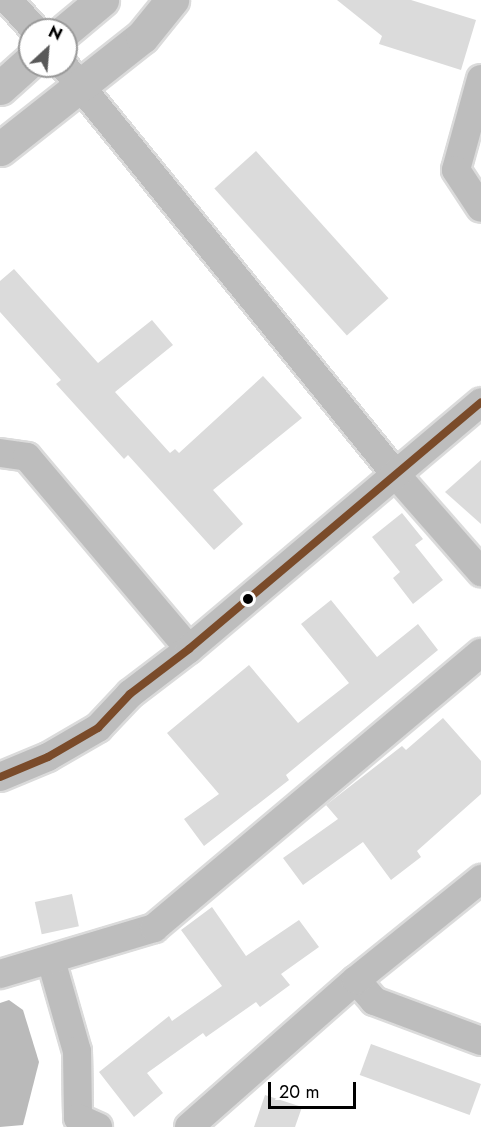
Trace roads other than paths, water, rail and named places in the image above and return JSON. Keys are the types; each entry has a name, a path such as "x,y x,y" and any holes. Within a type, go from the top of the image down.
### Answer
{"main road":[{"path":"78,20 102,0"},
{"path":"78,72 142,37 172,0"},
{"path":"0,88 18,72"},
{"path":"0,149 69,78"}],"street":[{"path":"8,0 24,18"},
{"path":"73,78 397,476 481,572"},
{"path":"481,80 456,170 481,208"},
{"path":"0,777 48,757 98,728 130,694 189,649 397,476 481,402"},
{"path":"0,453 27,457 189,649"},
{"path":"0,974 154,928 481,653"},
{"path":"189,1127 356,980 481,879"},
{"path":"51,960 77,1051 78,1118 98,1127"},
{"path":"356,980 374,1002 481,1041"}]}
